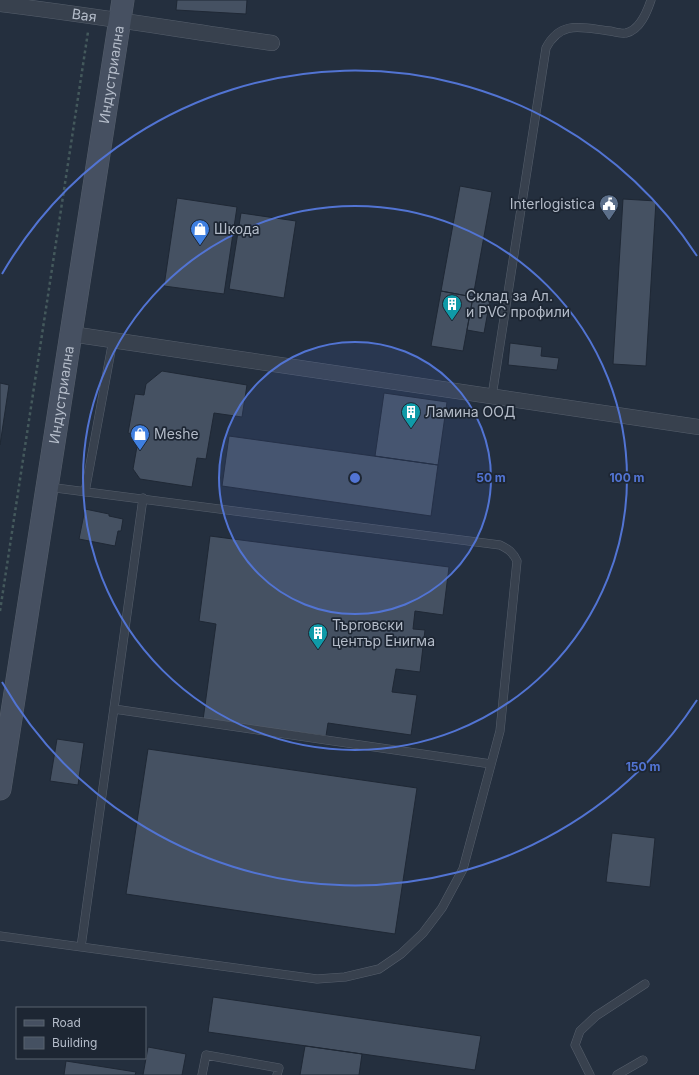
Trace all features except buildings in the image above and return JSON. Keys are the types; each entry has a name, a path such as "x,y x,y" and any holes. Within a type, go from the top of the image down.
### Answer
{"main road":[{"name":"Индустриална","path":"0,789 123,0"}],"street":[{"name":"Вая","path":"0,4 92,15 120,22 272,43"},
{"path":"72,334 699,427"}],"lane":[{"path":"492,396 546,48 552,36 563,29 576,27 625,34 634,29 644,18 651,0"},
{"path":"85,492 113,340"},
{"path":"0,936 317,978 345,976 379,969 401,954 423,934 442,908 463,869 500,731 517,561 514,554 508,549 492,544 143,498 47,487"},
{"path":"81,947 143,498"},
{"path":"114,709 492,764"},
{"path":"590,1075 574,1045 580,1031 596,1016 645,984"},
{"path":"202,1075 206,1055 279,1068 277,1075"},
{"path":"617,1075 643,1060"}],"path":[{"path":"0,611 84,57 92,15"}],"place":[{"name":"Interlogistica","path":"609,221"},
{"name":"Шкода","path":"200,246"},
{"name":"Склад за Ал. и PVC профили","path":"452,321"},
{"name":"Ламина ООД","path":"411,429"},
{"name":"Meshe","path":"140,451"},
{"name":"Търговски център Енигма","path":"318,650"}]}
